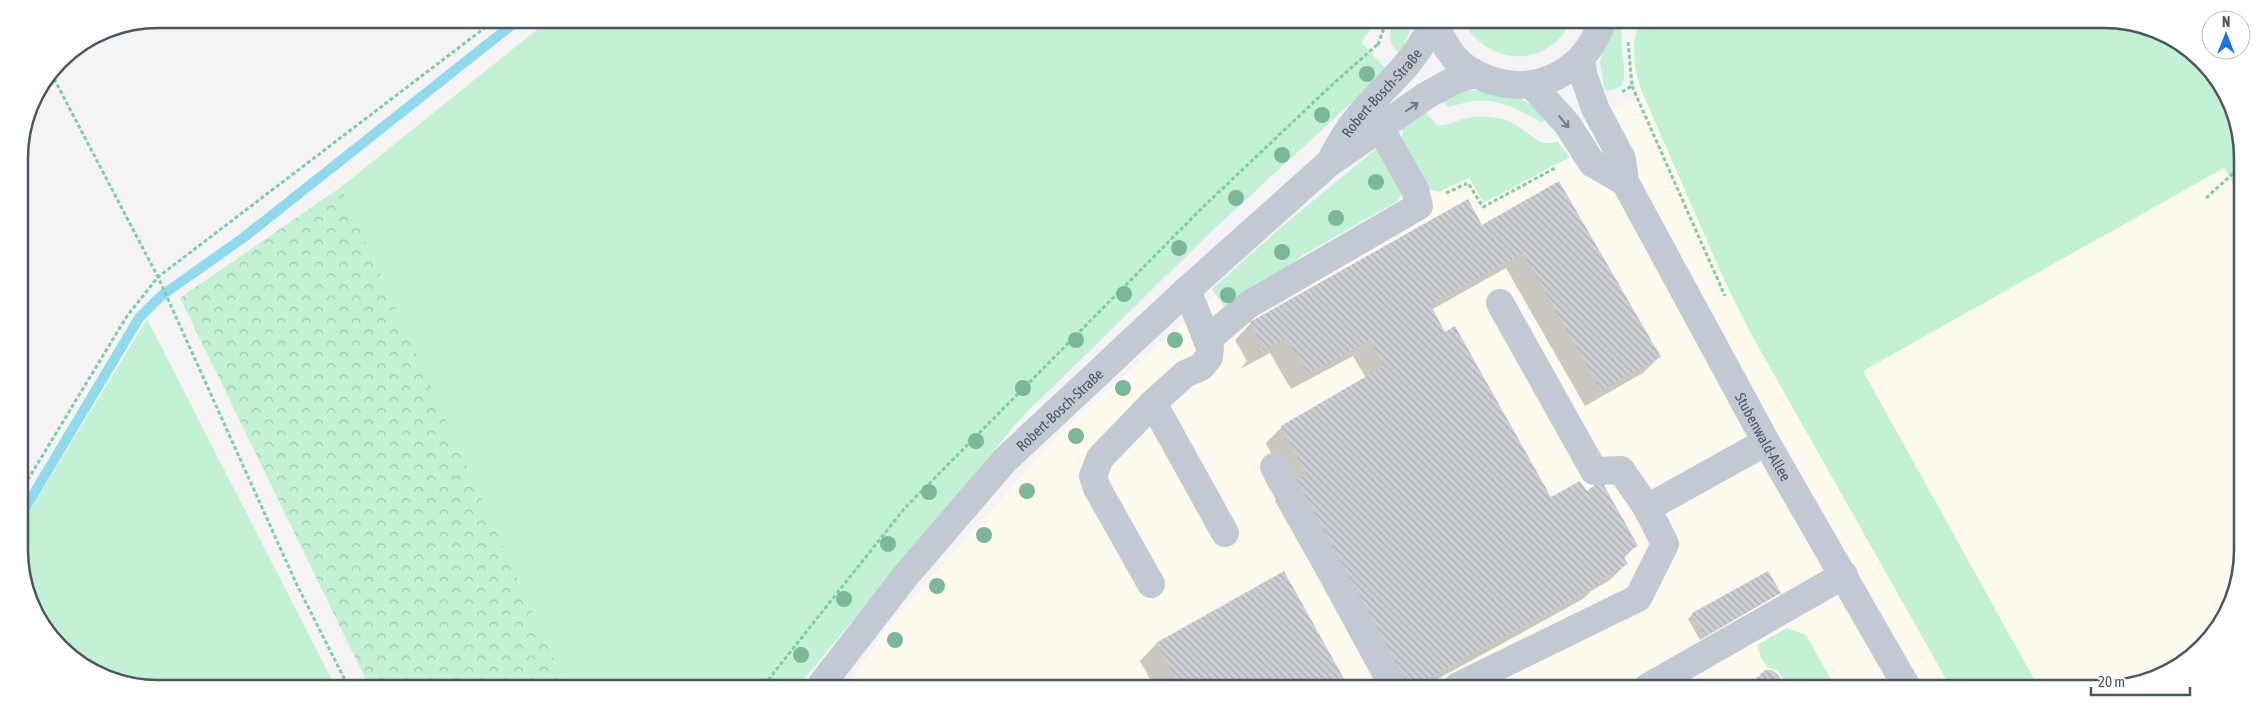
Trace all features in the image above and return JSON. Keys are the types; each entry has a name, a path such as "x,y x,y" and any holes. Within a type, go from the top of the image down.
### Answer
{"street":[{"name":"Robert-Bosch-Straße","path":"1328,164 1355,120 1404,69 1425,42 1431,28"},
{"name":"Robert-Bosch-Straße","path":"1437,28 1442,41 1456,60 1474,74 1502,84 1532,85 1559,76 1581,60 1596,39 1600,28"},
{"name":"Stubenwald-Allee","path":"1581,60 1583,74 1595,108 1622,159 1625,182 1766,442 1902,679"},
{"name":"Robert-Bosch-Straße","path":"825,680 907,574 1005,460 1187,290 1328,164 1444,85 1474,74"},
{"path":"1532,85 1567,124 1592,163 1625,182"},
{"path":"1207,340 1248,305 1419,206 1415,190 1380,129"},
{"path":"1152,584 1097,488 1094,476 1100,458 1153,403 1185,374 1201,367 1209,357 1210,347 1187,290"},
{"path":"1472,679 1638,598 1666,544 1647,508 1621,470 1594,471 1500,303"},
{"path":"1153,403 1225,533"},
{"path":"1647,508 1766,442"},
{"path":"1274,467 1389,679"},
{"path":"1662,679 1844,576"}],"path":[{"path":"28,480 127,316 158,277 485,28"},
{"path":"768,680 904,509 1202,208 1327,89 1378,44"},
{"path":"54,79 158,277 296,583 345,680"},
{"path":"1632,86 1728,303"},
{"path":"1419,206 1468,183 1483,207 1558,166"},
{"path":"2206,198 2234,173"},
{"path":"1933,671 1937,679"}],"shaded area":[{"path":"1636,28 2120,29 2153,37 2182,54 2201,72 2212,85 2227,116 2234,158 2234,549 2229,583 2224,599 2212,622 2182,653 2153,670 2129,677 2112,679 851,680 892,622 1061,432 1276,241 1404,131 1518,125 1547,143 1641,95 1631,68"}],"green space":[{"path":"539,28 1372,28 1361,42 1387,70 1213,230 1021,418 803,680 563,680 341,187"},
{"path":"1391,28 1411,28 1400,54 1396,51 1390,40"},
{"path":"1468,28 1567,28 1560,38 1548,48 1534,54 1521,56 1507,55 1494,51 1472,34"},
{"path":"1610,28 1622,28 1621,38 1624,78 1622,86 1608,91 1604,88 1600,61"},
{"path":"1637,28 2120,29 2153,37 2168,45 2189,60 2212,85 2227,116 2231,132 2234,158 2234,185 2224,168 1863,371 2034,679 1946,679 1750,332 1725,282 1642,92 1634,57"},
{"path":"1460,91 1497,92 1519,98 1550,118 1541,122 1517,109 1491,101 1473,101 1449,107 1440,100"},
{"path":"1425,111 1437,125 1479,117 1506,120 1538,140 1550,143 1557,141 1570,157 1484,203 1469,178 1438,192 1421,187 1401,142 1403,128"},
{"path":"1383,143 1405,185 1398,201 1303,255 1229,314 1212,289 1285,224"},
{"path":"341,187 563,680 366,680 180,298"},
{"path":"147,319 332,680 158,680 124,675 108,670 93,662 79,653 54,628 37,599 30,575 28,558 28,514"},
{"path":"1787,628 1806,635 1831,679 1784,679 1778,672 1768,668 1761,658 1757,645"}],"building":[{"path":"1559,181 1661,357 1601,390 1523,253 1430,304 1445,332 1455,326 1551,497 1580,481 1587,491 1601,480 1638,546 1622,554 1628,564 1599,580 1601,583 1426,679 1401,679 1291,483 1306,474 1281,426 1384,366 1370,340 1308,374 1287,338 1257,354 1255,351 1264,347 1250,322 1468,199 1482,225"},
{"path":"1284,571 1344,679 1176,679 1156,643"},
{"path":"1768,571 1781,593 1705,636 1692,613"},
{"path":"1765,670 1772,670 1780,679 1755,679"}],"waterway":[{"path":"28,503 139,318 161,296 243,238 508,28"}]}
